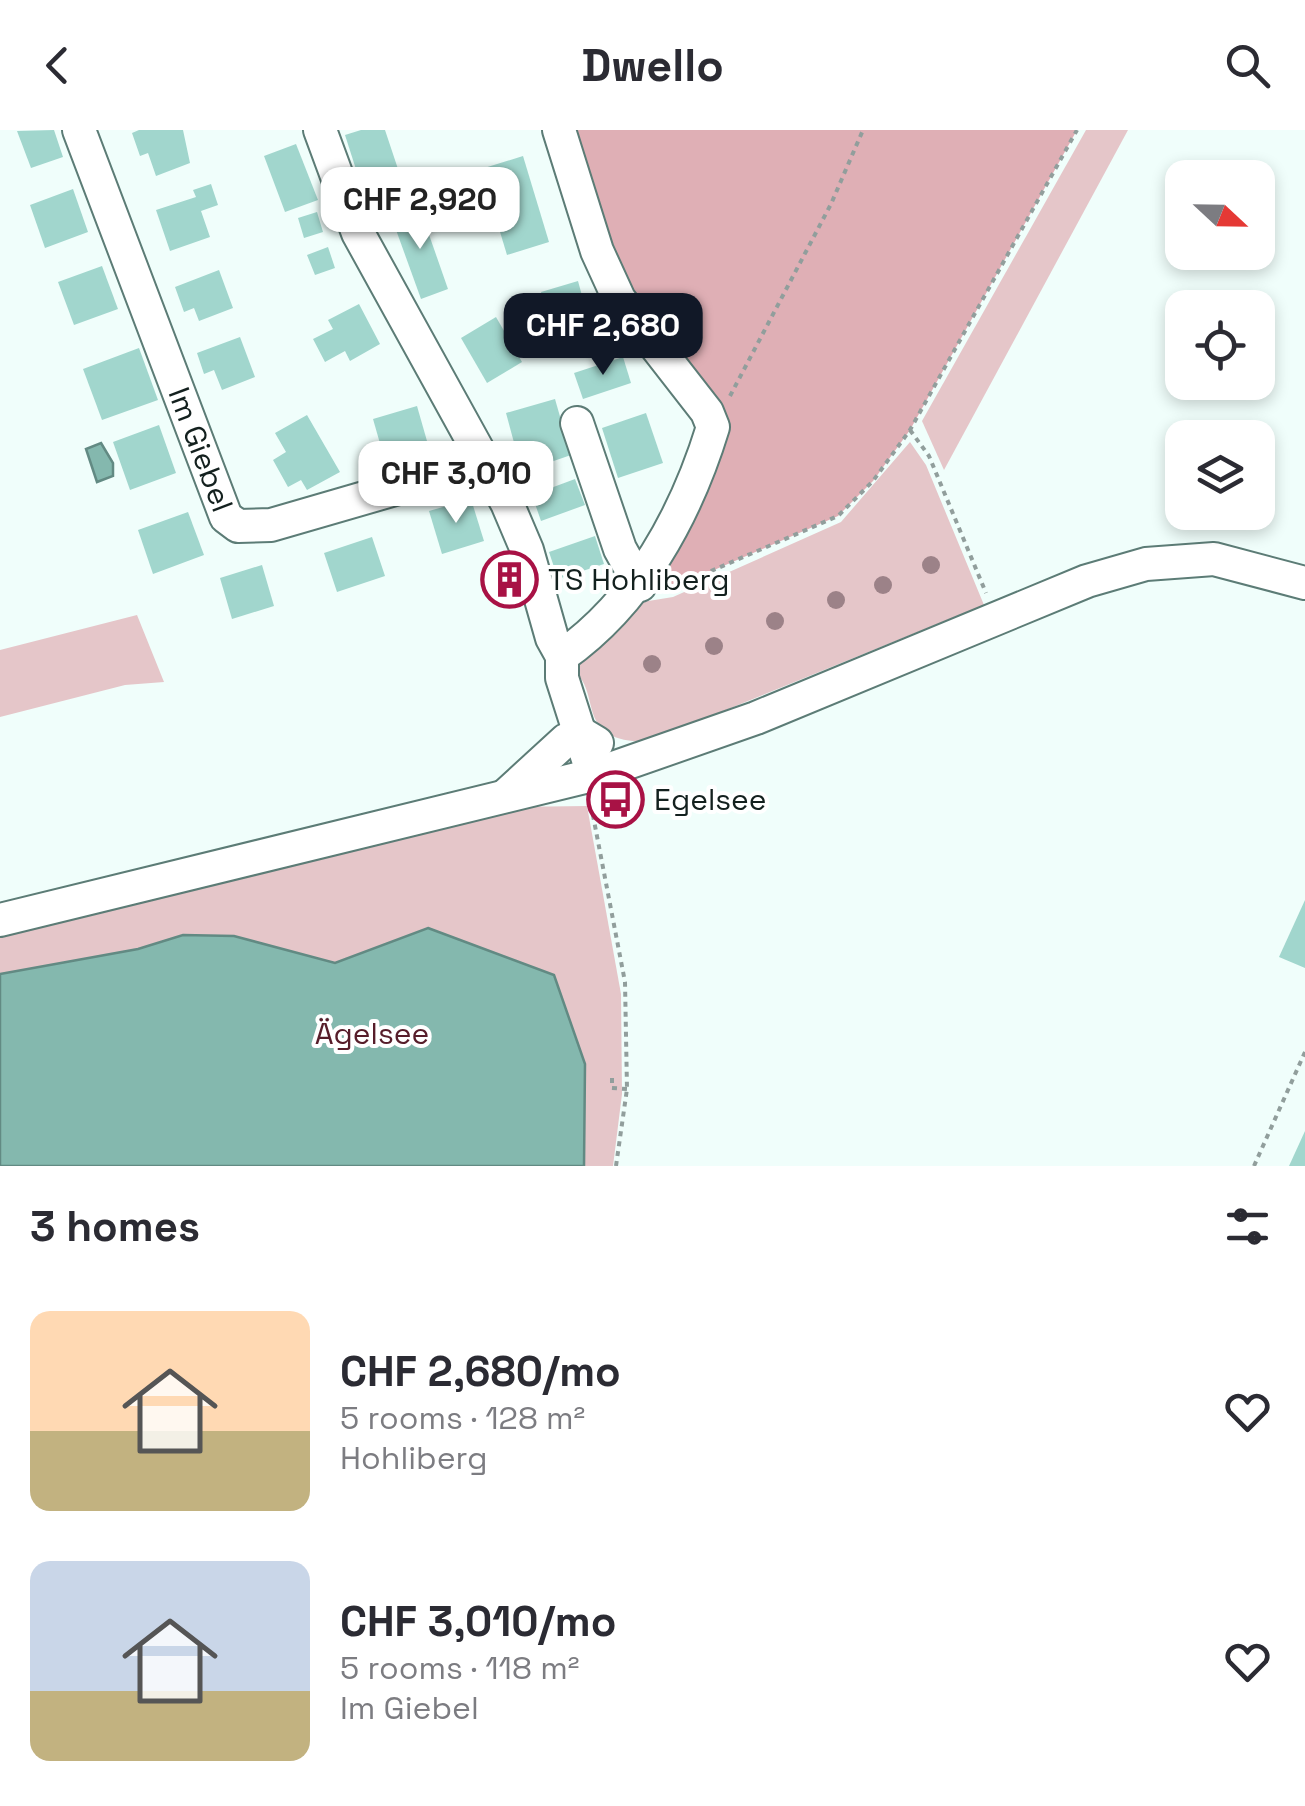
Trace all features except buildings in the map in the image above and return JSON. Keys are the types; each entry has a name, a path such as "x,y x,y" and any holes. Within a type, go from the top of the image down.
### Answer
{"street":[{"name":"Im Giebel","path":"79,130 226,517 238,526 271,525 457,471 482,459"},
{"path":"320,130 358,233 482,459 527,550 552,638 562,656 562,678 579,735 602,777"},
{"path":"559,130 598,250 619,299 707,412 714,427 701,467 640,585 562,656"},
{"path":"577,423 620,549 640,585"},
{"path":"0,920 602,777 1087,581 1176,560 1253,566 1305,582"},
{"path":"516,796 566,740 579,735"}],"path":[{"path":"714,427 831,204 863,130"},
{"path":"640,585 666,592 838,516 872,482 910,430 1077,130"},
{"path":"910,430 929,456 997,618"},
{"path":"602,777 591,810 624,982 627,1089 616,1166"},
{"path":"1254,1166 1305,1052"},
{"path":"612,1078 612,1088 627,1089"}],"green space":[{"path":"1086,130 1128,130 944,470 922,421"},
{"path":"910,442 926,465 984,605 647,742 624,740 599,725 583,682 575,672 589,647 636,603 673,597 841,522"},
{"path":"137,615 164,682 125,685 0,717 0,650"},
{"name":"Ägelsee","path":"587,806 621,994 622,1094 613,1166 0,1166 0,931 506,807"}],"shaded area":[{"path":"559,130 1077,130 910,430 873,481 838,516 666,591 640,585 713,427 619,299"},
{"path":"101,443 113,463 113,476 97,482 86,449"},
{"name":"Ägelsee","path":"428,928 554,975 585,1064 584,1166 0,1166 0,974 138,949 183,935 234,936 335,963"}],"place":[{"name":"TS Hohliberg","path":"509,580"},
{"name":"Egelsee","path":"615,800"}]}
